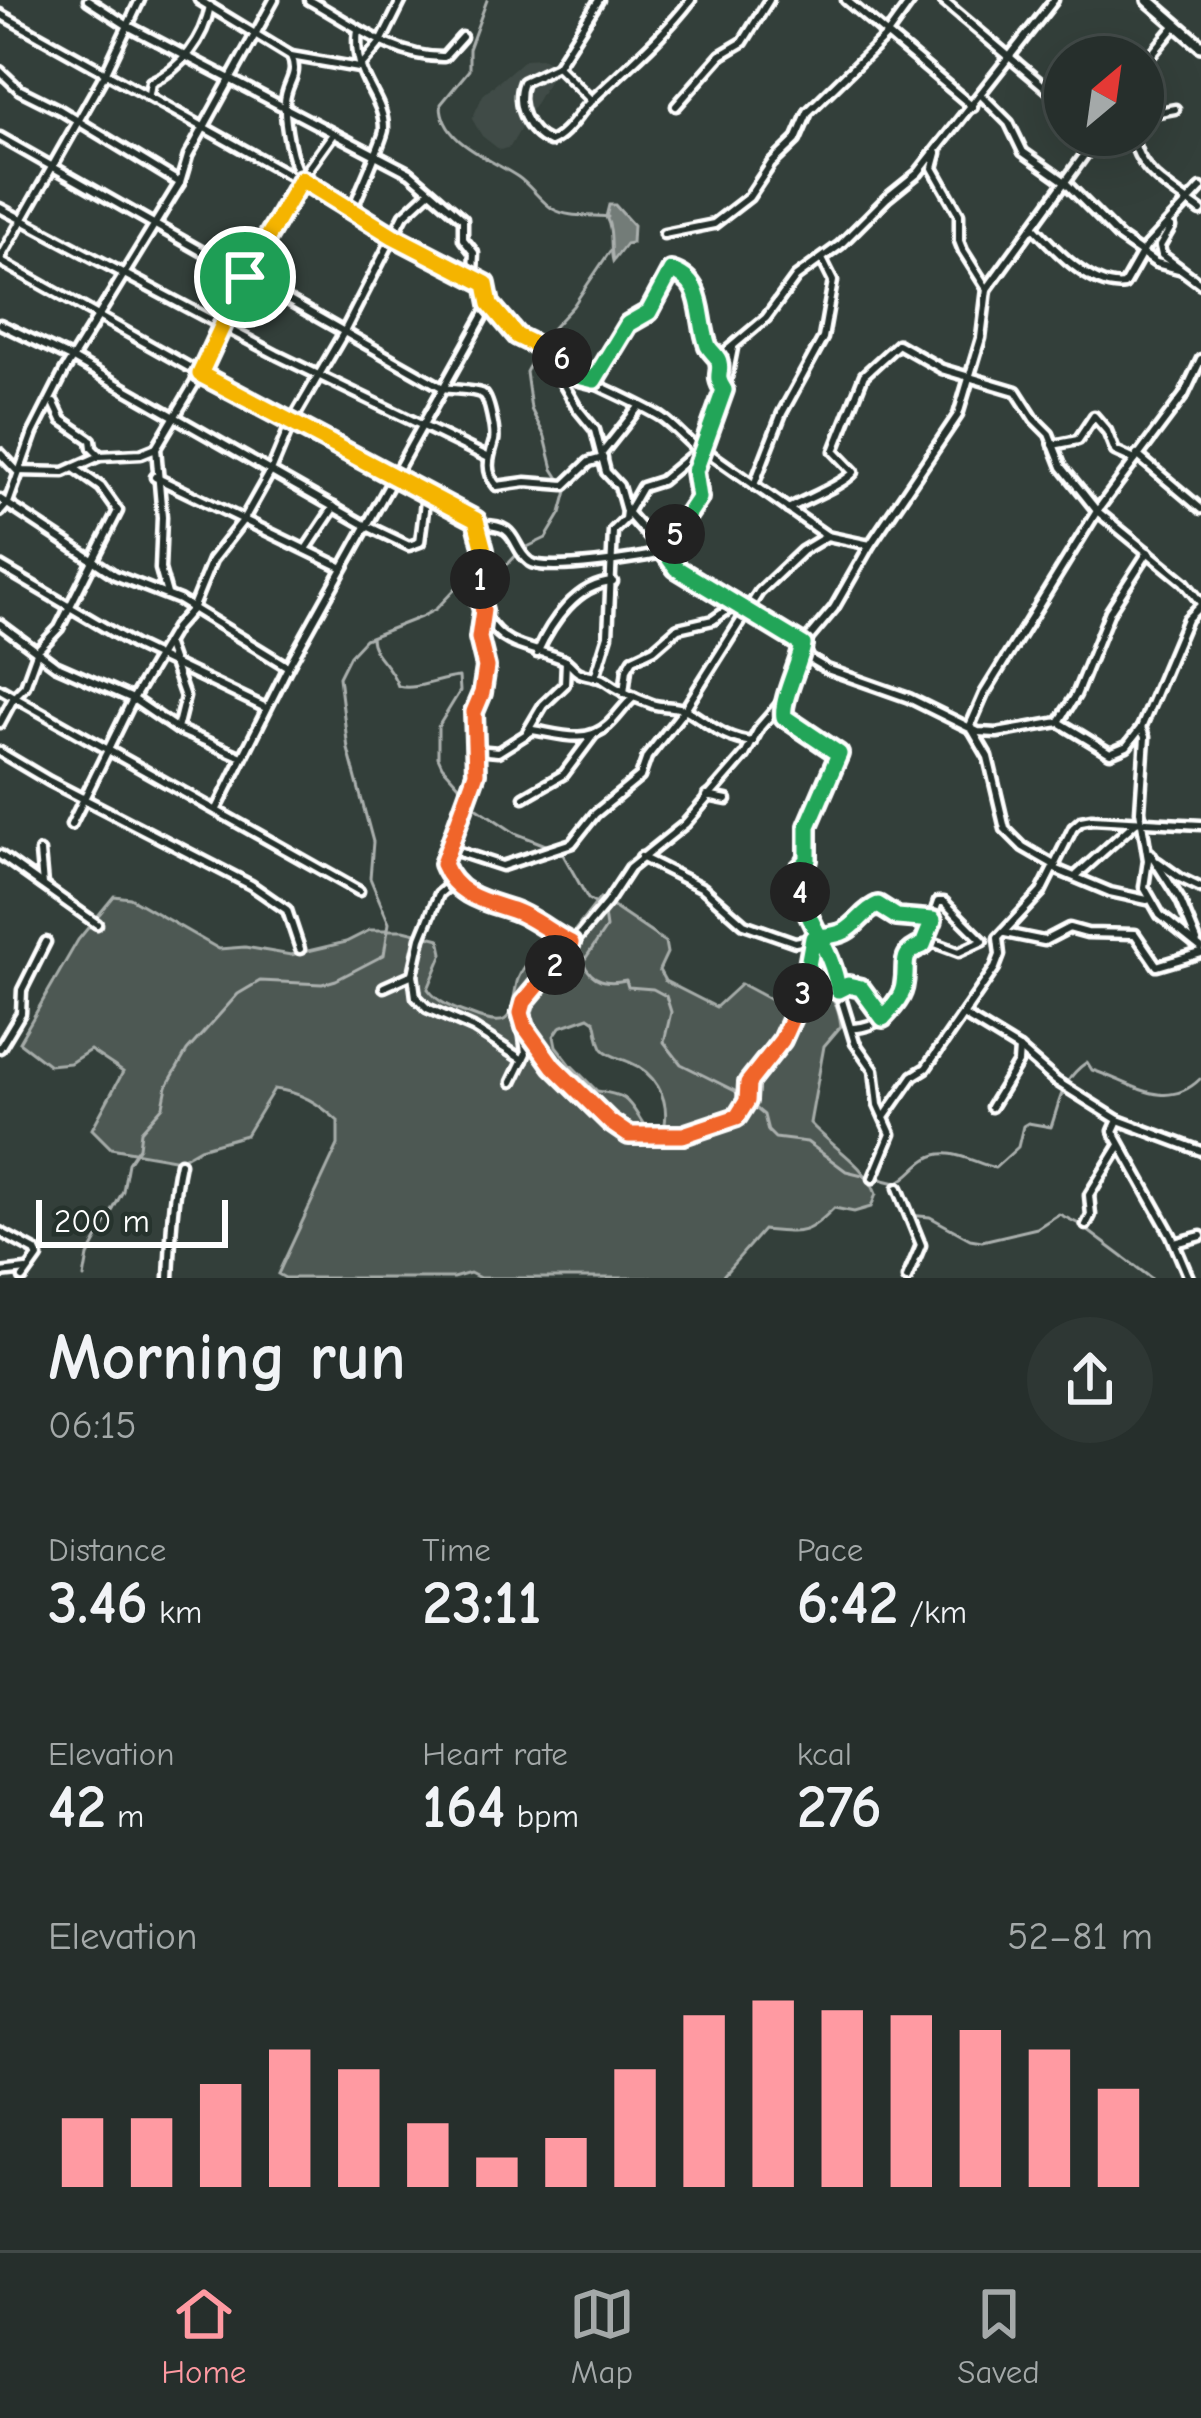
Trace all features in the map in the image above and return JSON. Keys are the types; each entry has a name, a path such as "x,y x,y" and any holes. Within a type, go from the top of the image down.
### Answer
{"street":[{"path":"88,0 128,26 410,173 463,219 463,239 474,253 473,272 486,284 490,304 517,336 546,354 565,359 578,376 661,417 827,536 870,545"},
{"path":"140,0 106,73 0,260 480,525 493,524 509,532 531,563 556,566 666,553"},
{"path":"199,0 291,56 359,68"},
{"path":"0,512 33,433 124,271 180,183 188,156 228,78 274,0"},
{"path":"309,0 381,42 438,58 462,37"},
{"path":"359,68 381,42 402,0"},
{"path":"599,0 557,66 523,82 518,94 525,119 539,137 550,142 560,138 592,101 664,35 692,0"},
{"path":"676,106 718,58 743,42 769,0"},
{"path":"846,0 973,106"},
{"path":"664,235 714,224 749,197 771,164 796,140 808,112 886,36 913,0"},
{"path":"942,0 1044,86"},
{"path":"719,362 766,318 796,277 919,173 1054,0"},
{"path":"1148,0 1201,46"},
{"path":"148,94 151,82 169,76 187,54 210,6"},
{"path":"0,34 2,16 486,284"},
{"path":"1164,40 1176,25"},
{"path":"352,210 384,129 359,68 358,28"},
{"path":"291,56 296,76 285,107 301,179"},
{"path":"557,66 592,101"},
{"path":"0,73 20,90 180,183"},
{"path":"982,96 1009,123 1023,152 1064,181 1120,238 1167,268 1179,269"},
{"path":"1164,111 1174,109"},
{"path":"167,594 160,569 162,517 155,448 200,374 245,277 301,179 333,134"},
{"path":"0,137 443,388 487,397 495,436 488,457 491,481 501,488 526,482 565,485 584,466 602,457 638,408"},
{"path":"940,144 933,168 959,214 963,251 987,290"},
{"path":"512,1082 527,1043 521,1013 524,1002 640,856 685,824 745,755 781,704 798,673 803,645 834,608 962,407 983,327 987,290 1083,156"},
{"path":"1137,156 1160,183 1201,211"},
{"path":"1033,226 1087,274 1114,286 1124,285 1142,254 1201,188"},
{"path":"71,825 133,699 192,609 212,560 244,519 271,471 291,423 393,236 412,205 429,192"},
{"path":"0,208 277,356 488,457"},
{"path":"1177,217 1160,246 1162,255 1201,284"},
{"path":"754,485 782,413 823,338 832,281 822,259"},
{"path":"594,380 628,324 649,312 671,271 686,275 694,284 707,344 719,362 718,381 724,390"},
{"path":"217,809 288,667 490,304"},
{"path":"0,324 73,359 365,525 416,546 426,494"},
{"path":"666,553 699,498 695,471 724,390 734,344"},
{"path":"546,354 595,430 605,472 621,491 627,512 676,568 803,645 810,659 826,669 909,698 987,734 1058,722 1109,753 1126,746 1141,728 1186,619 1201,604 1184,582 1097,511 1062,467 1049,434 1016,391 942,370 898,344 864,375 834,451 854,472 848,480 788,509"},
{"path":"970,726 984,694 1097,511 1184,395 1201,358"},
{"path":"53,400 62,420 92,440 100,456"},
{"path":"1053,446 1078,440 1094,416 1107,431 1115,452 1136,457 1201,509"},
{"path":"0,453 17,471 64,472 100,456 141,454 155,448"},
{"path":"595,676 608,635 613,530 625,519 642,487 661,482 702,450"},
{"path":"0,723 25,686 38,650 59,628 118,512 101,487 74,468"},
{"path":"155,477 342,568"},
{"path":"4,501 115,575 167,594 288,667"},
{"path":"306,549 334,506"},
{"path":"480,525 484,550 476,590 487,620 517,646 566,661 574,670 647,702 685,709 732,739 753,742"},
{"path":"449,843 453,850 502,866 572,843 595,814 640,777 647,758 685,709 766,584 802,550 827,536"},
{"path":"1058,722 1076,695 1110,611 1148,552"},
{"path":"0,566 158,658 266,708"},
{"path":"536,652 579,593 613,582"},
{"path":"624,692 633,659 654,649 678,628 708,622 736,604"},
{"path":"483,610 479,638 486,667 474,712 476,773 443,864 453,882 482,902 512,910 571,943"},
{"path":"740,623 763,619"},
{"path":"0,624 56,665 133,699 177,728 242,758"},
{"path":"166,645 185,697 177,728"},
{"path":"526,732 543,705 565,684 566,661"},
{"path":"0,689 359,891"},
{"path":"524,797 564,774 594,734 630,699 640,696"},
{"path":"781,704 784,717 839,754 808,826 808,860 799,869 803,905 855,1043 874,1070 878,1105 891,1133 873,1178"},
{"path":"970,726 988,757 1005,829 1023,847 1055,868 1110,892 1149,900"},
{"path":"1141,728 1145,737 1139,823 1200,948"},
{"path":"476,750 497,752 533,730 565,737 594,734"},
{"path":"0,752 277,903 287,910 300,949"},
{"path":"707,796 727,800"},
{"path":"885,1116 913,1076 926,1068 995,968 1000,955 998,938 1041,892 1065,842 1081,821 1201,825"},
{"path":"1075,876 1139,823"},
{"path":"40,852 43,886"},
{"path":"1150,852 1180,878 1201,888"},
{"path":"1150,852 1144,887 1149,900 1167,923 1200,948"},
{"path":"0,855 97,924"},
{"path":"640,856 703,888 744,924 795,942 843,933 878,905 897,917 933,920"},
{"path":"453,882 434,903 413,974 422,1004 473,1028 523,1060"},
{"path":"852,1028 883,1018 904,984 902,962 908,952 935,943 959,952 983,940 944,902 934,907 923,945"},
{"path":"1005,933 1043,941 1069,928 1135,934 1156,966 1200,948"},
{"path":"525,1027 553,1066 629,1135 683,1135 731,1121 747,1101 748,1083 782,1040 797,1011 818,937"},
{"path":"0,1048 21,1013 22,990 46,943"},
{"path":"1000,955 963,1015 1118,1120 1201,1150"},
{"path":"384,987 413,974"},
{"path":"838,990 848,985 861,988 883,1018"},
{"path":"991,1107 1018,1064 1019,1049"},
{"path":"1118,1120 1113,1130 1189,1278"},
{"path":"1086,1225 1091,1215 1089,1196 1120,1145"},
{"path":"169,1278 176,1210 173,1194 180,1163"},
{"path":"898,1188 922,1244 908,1278"},
{"path":"0,1232 38,1257 24,1274 0,1273"},
{"path":"1175,1243 1201,1236"}],"shaded area":[{"path":"541,58 557,66 510,147 500,150 482,136 472,119 483,95 525,59"},
{"path":"609,205 615,205 633,225 632,243 613,261 606,217"},
{"path":"114,896 130,898 219,949 245,947 291,955 346,942 370,930 404,930 440,939 443,953 428,989 432,994 452,1008 502,1021 511,1012 518,979 532,956 552,960 600,898 665,942 667,953 659,970 665,981 716,1007 741,984 769,999 777,997 787,983 826,991 836,1004 841,1026 824,1046 810,1123 856,1165 876,1194 871,1207 854,1212 834,1208 802,1231 763,1230 721,1278 480,1278 470,1273 453,1278 285,1278 278,1274 338,1145 338,1121 309,1099 274,1089 246,1135 200,1148 179,1160 111,1148 92,1129 123,1072 90,1050 70,1063 49,1065 19,1042 78,940","holes":["589,1017 595,1021 603,1049 638,1066 658,1087 665,1104 665,1124 657,1128 644,1125 626,1100 597,1091 556,1046 554,1036 560,1027"]}],"waterway":[{"path":"487,0 469,49 469,70 441,104 449,129 469,148 518,177 553,209 608,217"},
{"path":"84,1278 88,1256 123,1191 141,1131 163,1106 167,1086 187,1051 238,994 260,981 322,984 384,955 389,923 370,878 373,842 348,749 339,677 365,639 436,609 458,586 508,564 521,550 546,538 567,491 553,469 531,409 526,372 546,335 573,306 610,251"},
{"path":"371,637 398,686 459,677 460,691 438,727 442,766 476,807 515,833 561,851 588,899 603,908 606,928 583,962 587,969 601,980 626,980 628,987 653,989 666,996 671,1012 664,1042 681,1064 735,1091 764,1115 775,1138 807,1142 846,1171 896,1183 936,1155 961,1156 995,1168 1018,1147 1023,1126 1051,1127 1067,1083 1087,1062 1092,1070 1161,1094 1174,1094 1200,1079"},
{"path":"893,1183 903,1208"},
{"path":"909,1215 930,1217 982,1241 1037,1228 1059,1214 1151,1278"}],"route":[{"path":"245,277 200,374 480,525 484,550 476,590 483,610 479,638 486,667 474,712 476,773 442,859 453,882 482,902 512,910 571,943 521,1008 535,1046 610,1122 629,1135 683,1135 731,1121 747,1101 748,1083 782,1040 797,1011 813,938 822,936 843,933 878,905 897,917 933,920 923,945 908,952 902,962 904,984 883,1018 866,991 855,985 838,990 822,936 803,905 798,883 799,869 808,860 808,826 839,754 784,717 781,704 798,673 803,645 676,568 666,554 701,493 695,471 706,451 702,449 724,390 718,381 719,362 707,344 694,284 686,275 671,271 649,312 628,324 594,380 578,376 565,359 546,354 517,336 490,304 486,284 393,236 301,179 245,277"}]}
